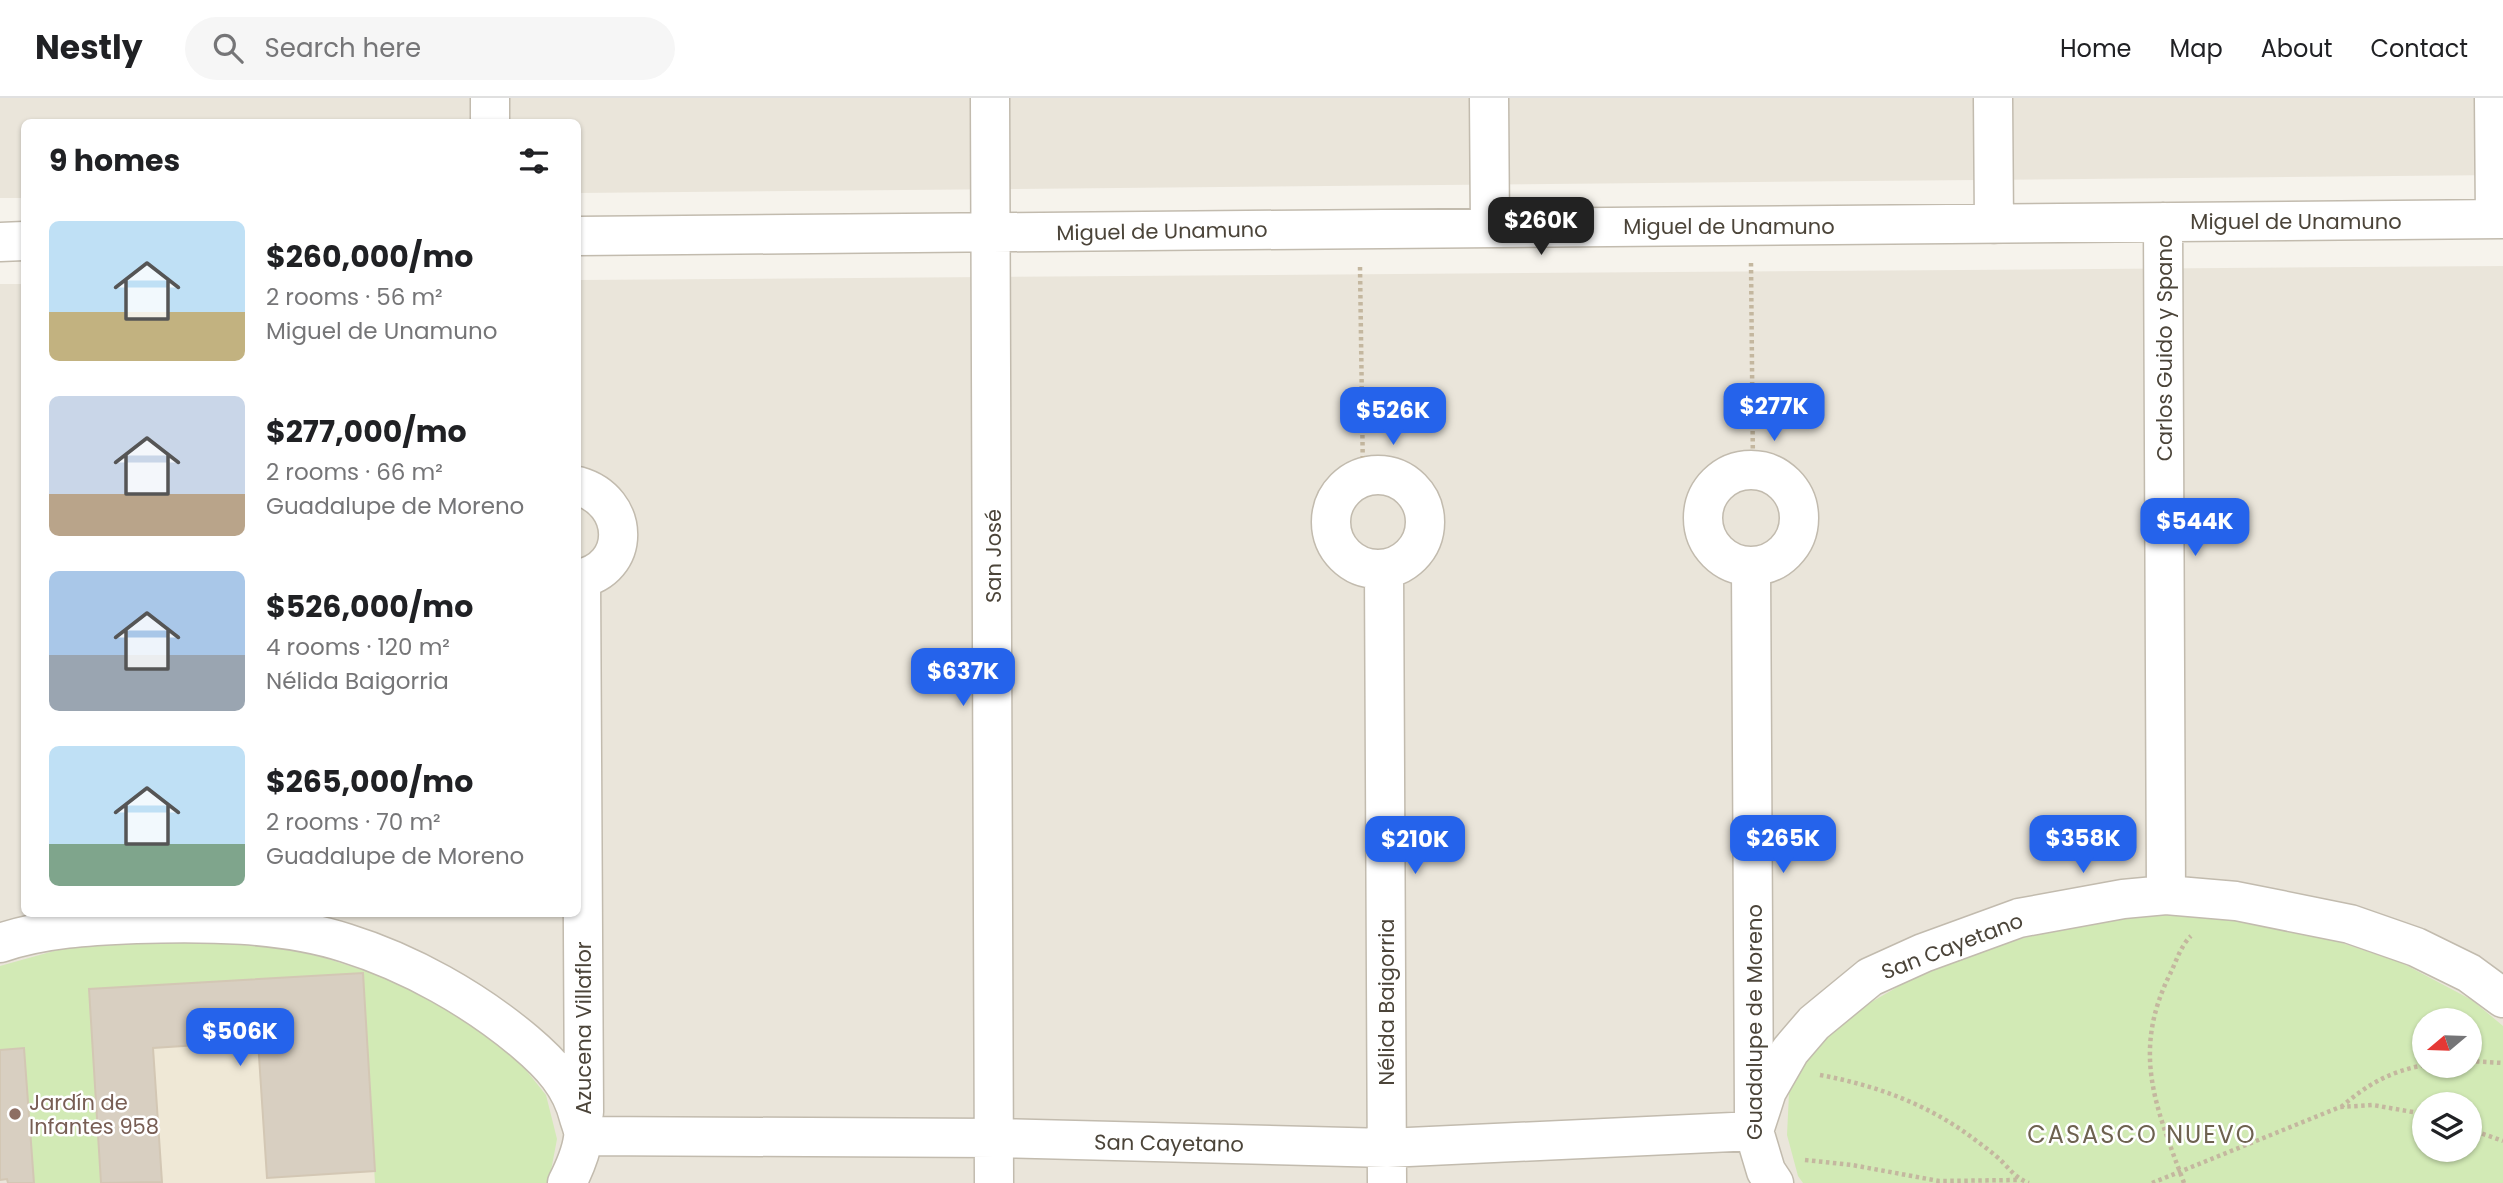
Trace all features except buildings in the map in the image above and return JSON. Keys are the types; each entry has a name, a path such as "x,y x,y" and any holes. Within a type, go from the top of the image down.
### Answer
{"street":[{"path":"490,98 490,119"},
{"name":"San José","path":"990,98 995,1183"},
{"path":"1489,98 1490,228"},
{"path":"1993,98 1994,223"},
{"path":"2494,98 2499,219"},
{"name":"Miguel de Unamuno","path":"581,236 2499,219"},
{"name":"Carlos Guido y Spano","path":"2163,222 2166,895"},
{"path":"0,242 21,241"},
{"path":"1753,469 1769,472 1783,481 1793,495 1799,511 1793,543 1782,555 1767,564 1751,567 1722,558 1711,547 1704,533 1702,517 1704,502 1712,488 1737,471 1753,469"},
{"path":"1379,475 1395,478 1408,486 1418,498 1424,512 1425,528 1416,550 1399,565 1384,570 1353,564 1333,540 1330,524 1335,502 1350,484 1363,477 1379,475"},
{"name":"Azucena Villaflor","path":"581,487 602,497 612,509 618,538 606,565 595,574 581,578"},
{"name":"Guadalupe de Moreno","path":"1751,567 1762,1165"},
{"name":"Nélida Baigorria","path":"1384,570 1387,1166"},
{"name":"Azucena Villaflor","path":"581,802 584,1183"},
{"name":"San Cayetano","path":"584,1136 994,1138 1387,1166 1762,1165 1768,1091 1790,1051 1814,1023 1870,976 1933,949 2019,918 2123,899 2166,895 2236,901 2350,924 2405,943 2469,973 2503,998"},
{"path":"0,943 25,934 166,918 306,934 345,942 406,967 464,998 508,1028 548,1062 564,1080 576,1103 584,1136 567,1183"}],"path":[{"path":"1750,225 1753,469"},
{"path":"1359,229 1363,477"},
{"path":"2184,1183 2158,1110 2151,1079 2149,1052 2152,1024 2164,987 2187,939 2236,901"},
{"path":"2482,1062 2503,1063"},
{"path":"2152,1183 2340,1107 2364,1087 2385,1076 2412,1068"},
{"path":"1780,1070 1854,1081 1908,1099 1957,1127 1996,1156 2019,1180"},
{"path":"2340,1107 2374,1105 2412,1112"},
{"path":"2482,1134 2503,1141"},
{"path":"1762,1165 1812,1159 1939,1181 2019,1180 2029,1183"}],"shaded area":[{"path":"0,98 2503,98 2503,175 581,193 581,119 21,119 21,198 0,198"},
{"path":"2503,266 2503,1183 0,1183 0,284 21,284 21,917 581,917 581,280"},
{"path":"363,973 375,1183 101,1183 89,989"}],"green space":[{"path":"2173,914 2254,922 2321,936 2402,963 2472,1000 2482,1008 2412,1008 2412,1078 2482,1078 2482,1008 2503,1026 2503,1183 1803,1183 1798,1176 1787,1135 1789,1093 1811,1053 1842,1019 1913,978 1988,948 2078,923"},
{"path":"175,935 255,942 322,957 403,983 474,1021 513,1054 546,1095 557,1139 547,1183 375,1183 363,974 89,989 101,1183 34,1183 24,1048 0,1050 0,966 79,944"}],"place":[{"name":"Jardín de Infantes 958","path":"15,1114"}],"district":[{"name":"CASASCO NUEVO","path":"2142,1134"}]}
